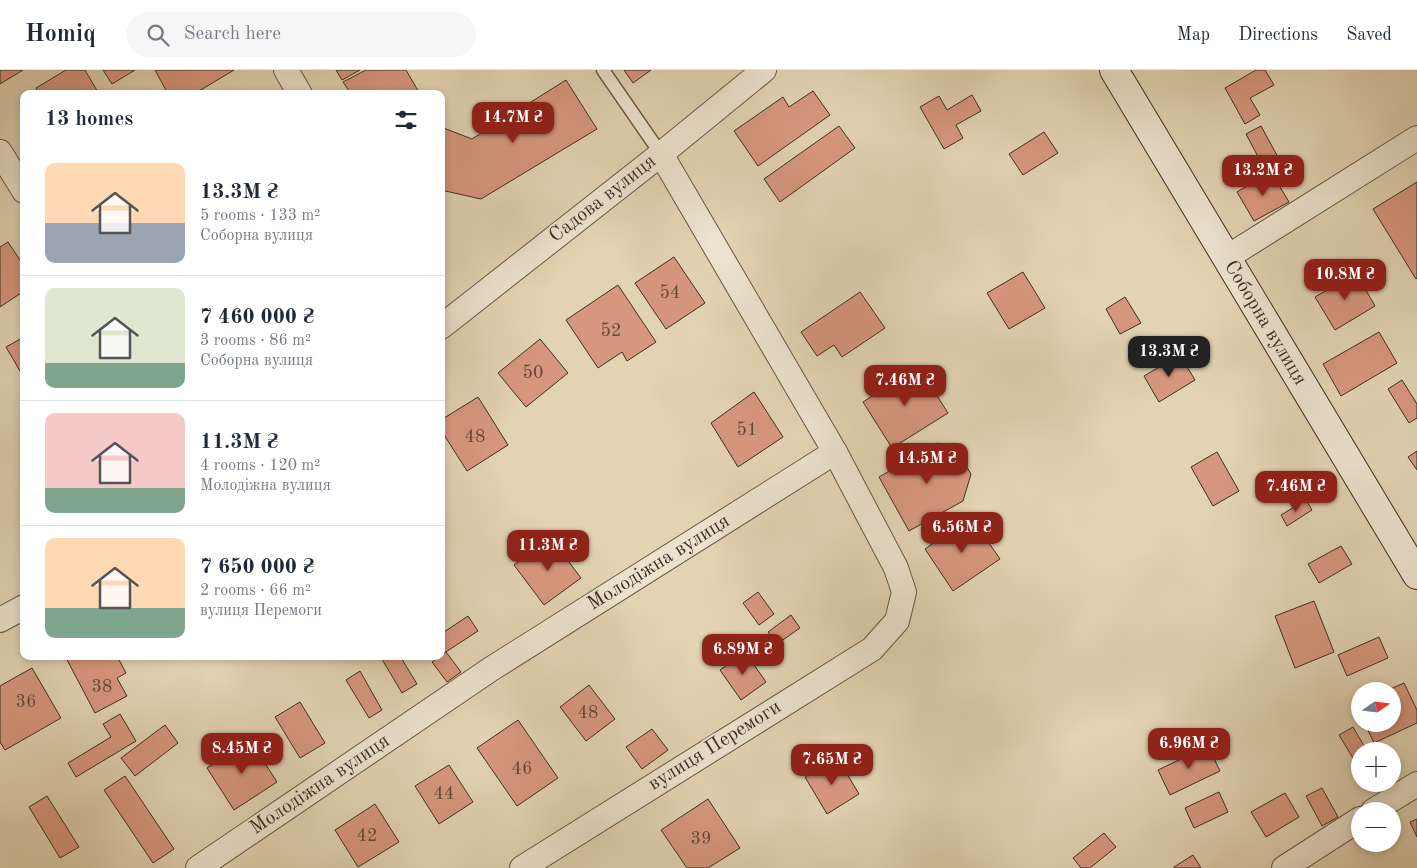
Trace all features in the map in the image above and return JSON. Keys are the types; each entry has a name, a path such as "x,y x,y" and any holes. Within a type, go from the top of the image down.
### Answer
{"main road":[{"name":"Соборна вулиця","path":"1114,70 1417,575"}],"street":[{"path":"286,70 298,90"},
{"name":"Садова вулиця","path":"445,324 661,154 764,70"},
{"path":"1226,258 1417,138"},
{"path":"0,152 20,184"},
{"path":"661,154 835,452"},
{"name":"Молодіжна вулиця","path":"198,868 491,670 835,452"},
{"name":"вулиця Перемоги","path":"522,868 872,649 897,621 904,592 896,568 835,452"},
{"path":"0,620 20,609"},
{"path":"1388,802 1417,784"},
{"path":"1284,868 1351,826"}],"lane":[{"path":"603,70 661,154"}],"building":[{"path":"0,70 23,70 0,84"},
{"path":"66,70 85,70 97,90 37,90 36,88"},
{"path":"103,70 135,70 112,84"},
{"path":"155,70 234,70 201,90 166,90"},
{"path":"336,70 360,70 342,80"},
{"path":"366,70 406,70 418,90 348,90 343,82"},
{"path":"624,70 651,70 633,83"},
{"path":"1256,70 1265,70 1274,85 1250,98 1260,115 1245,124 1225,88"},
{"path":"566,80 597,129 481,199 445,191 445,129 472,139"},
{"path":"813,91 830,115 758,166 734,131 783,97 789,107"},
{"path":"972,95 981,111 956,125 963,138 944,149 920,107 939,96 947,110"},
{"path":"839,126 855,148 780,202 764,179"},
{"path":"1261,126 1279,159 1264,168 1246,134"},
{"path":"1044,132 1058,153 1023,175 1009,154"},
{"path":"1271,172 1289,202 1254,221 1237,192"},
{"path":"1417,182 1417,278 1416,279 1373,209"},
{"path":"8,242 20,260 20,294 0,307 0,247"},
{"path":"674,257 705,303 666,329 635,283"},
{"path":"1023,272 1045,308 1009,329 987,293"},
{"path":"1356,273 1375,306 1335,330 1315,297"},
{"path":"618,285 656,342 627,361 622,352 598,368 566,320"},
{"path":"860,292 885,328 842,357 834,345 817,356 801,332"},
{"path":"1125,297 1141,323 1120,334 1106,309"},
{"path":"1379,332 1397,363 1341,396 1323,364"},
{"path":"20,339 20,371 6,347"},
{"path":"540,339 568,373 526,407 498,373"},
{"path":"1180,355 1195,380 1159,402 1144,376"},
{"path":"918,366 948,413 892,448 863,402"},
{"path":"1402,380 1417,404 1417,418 1409,423 1388,389"},
{"path":"754,392 783,437 738,467 711,423"},
{"path":"478,397 508,445 467,471 445,436 445,418"},
{"path":"938,443 960,456 971,474 963,501 909,531 879,477"},
{"path":"1417,451 1417,470 1408,457"},
{"path":"1217,452 1239,491 1213,506 1191,467"},
{"path":"1306,500 1312,510 1287,526 1281,515"},
{"path":"971,517 1000,559 953,591 925,549"},
{"path":"551,538 581,578 544,605 514,565"},
{"path":"1341,546 1352,564 1319,583 1308,564"},
{"path":"758,592 774,614 759,625 743,603"},
{"path":"1314,601 1334,652 1295,668 1275,616"},
{"path":"791,615 800,628 777,644 768,632"},
{"path":"468,616 478,631 445,652 445,631"},
{"path":"1379,637 1388,658 1347,676 1338,655"},
{"path":"745,652 766,682 741,700 720,670"},
{"path":"445,653 461,672 447,682 432,662 435,660 445,660"},
{"path":"67,660 119,660 126,673 117,678 127,696 95,713"},
{"path":"382,660 402,660 417,684 402,693"},
{"path":"32,668 61,718 5,750 0,742 0,686"},
{"path":"360,671 382,710 369,718 346,680"},
{"path":"1404,683 1417,710 1417,723 1401,730 1401,684"},
{"path":"589,685 615,719 586,741 560,707"},
{"path":"300,702 325,743 300,758 275,717"},
{"path":"120,714 136,741 76,777 68,763 111,737 103,724"},
{"path":"518,720 558,778 517,806 477,748"},
{"path":"165,725 178,743 135,776 121,758"},
{"path":"1351,728 1351,732 1356,732 1362,742 1351,742 1351,755 1339,735"},
{"path":"652,729 668,750 642,769 626,747"},
{"path":"1369,732 1398,732 1376,742 1374,742"},
{"path":"250,740 277,782 234,810 207,768"},
{"path":"1208,746 1220,771 1170,795 1158,770"},
{"path":"837,757 859,794 827,814 805,777"},
{"path":"449,765 473,802 439,824 415,786"},
{"path":"125,776 174,849 153,863 104,790"},
{"path":"1322,788 1338,817 1322,826 1306,796"},
{"path":"1219,792 1228,812 1194,828 1185,808"},
{"path":"1285,793 1299,817 1266,837 1251,812"},
{"path":"47,796 79,847 60,858 29,807"},
{"path":"708,799 740,848 708,868 687,868 661,830"},
{"path":"375,804 399,842 358,867 335,830"},
{"path":"1417,819 1417,837 1410,822"},
{"path":"1104,833 1116,847 1090,868 1081,868 1073,858"},
{"path":"1193,855 1201,868 1174,868 1174,867"}]}
